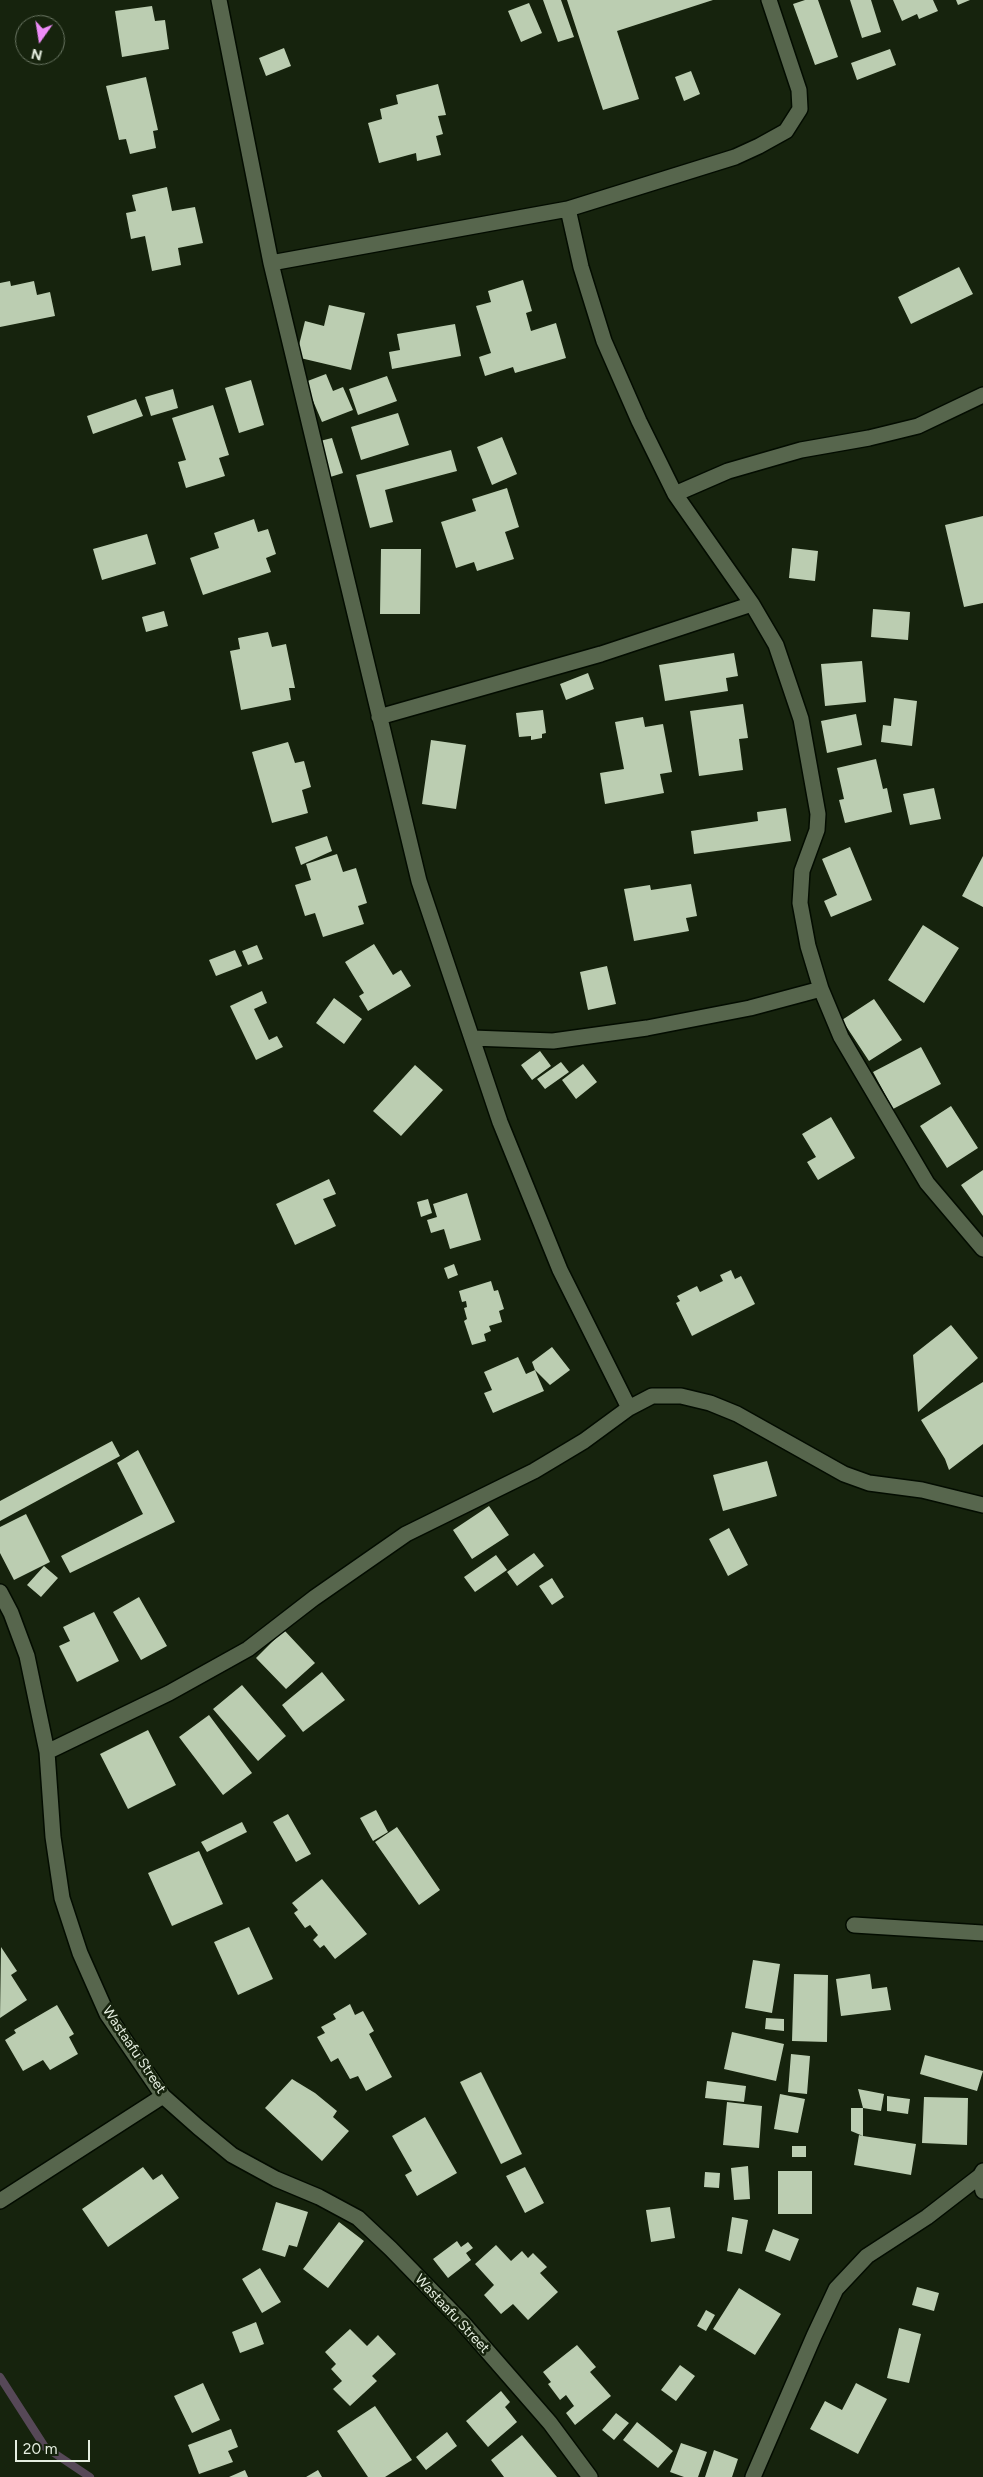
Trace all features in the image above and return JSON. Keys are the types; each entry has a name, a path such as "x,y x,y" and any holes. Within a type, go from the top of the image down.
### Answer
{"street":[{"path":"219,0 271,263 378,717 419,881 500,1122 560,1270 629,1408"},
{"path":"271,263 568,209 735,157 786,131 800,109 799,90 769,0"},
{"path":"568,209 581,268 604,341 639,421 675,494 752,604 776,645 801,719 818,814 817,830 802,871 800,904 808,946 821,988 841,1038 927,1183 983,1249"},
{"path":"675,494 728,471 801,450 869,438 918,426 983,395"},
{"path":"378,717 602,654 752,604"},
{"path":"472,1038 552,1041 646,1028 750,1008 821,988"},
{"path":"47,1752 169,1693 248,1649 314,1598 406,1534 534,1471 584,1441 629,1408 652,1396 680,1396 737,1414 844,1474 869,1483 922,1490 983,1504"},
{"name":"Wastaafu Street","path":"0,1592 27,1656 47,1752 53,1837 62,1898 80,1953 107,2014 163,2096 232,2155 276,2179 319,2197 358,2218 462,2322 550,2423 590,2477"},
{"path":"854,1925 983,1933"},
{"path":"0,2201 163,2096"},
{"path":"981,2173 983,2191"},
{"path":"753,2477 836,2289 867,2256 927,2217 981,2173"}],"building":[{"path":"543,0 561,0 574,37 558,42"},
{"path":"567,0 713,0 617,31 639,99 603,110"},
{"path":"805,0 818,0 838,57 815,65 793,4"},
{"path":"850,0 871,0 881,32 862,38"},
{"path":"893,0 933,0 938,11 919,19 917,14 902,21"},
{"path":"956,0 970,0 958,5"},
{"path":"529,3 542,33 521,42 508,11"},
{"path":"152,6 155,21 165,20 169,49 122,57 115,11"},
{"path":"284,48 291,66 266,76 259,58"},
{"path":"890,49 896,65 857,80 851,63"},
{"path":"691,71 700,94 684,101 675,77"},
{"path":"146,77 158,130 153,131 156,148 130,154 126,139 119,140 106,86"},
{"path":"438,84 446,115 438,116 443,134 436,136 441,155 417,161 416,153 379,163 368,123 382,119 380,109 398,104 396,95"},
{"path":"167,187 172,211 195,207 203,243 178,248 181,265 152,271 145,236 131,239 126,213 136,211 132,195"},
{"path":"959,267 973,294 911,324 898,297"},
{"path":"523,280 532,311 526,313 531,331 556,323 566,358 515,373 513,367 485,376 479,357 491,353 476,306 491,302 488,291"},
{"path":"10,281 11,286 34,281 37,295 50,292 55,316 0,327 0,283"},
{"path":"329,305 365,313 351,370 296,357 305,321 324,326"},
{"path":"455,324 461,356 392,369 389,352 400,350 397,334"},
{"path":"326,374 333,391 343,387 353,410 322,422 305,382"},
{"path":"387,376 397,401 358,415 349,389"},
{"path":"251,380 264,425 239,433 225,388"},
{"path":"173,389 178,408 151,416 145,397"},
{"path":"136,399 143,416 93,434 87,416"},
{"path":"213,405 229,455 219,458 225,476 186,488 178,462 186,460 172,418"},
{"path":"398,413 409,445 361,460 351,427"},
{"path":"502,437 517,474 492,485 477,447"},
{"path":"332,438 343,473 327,478 316,442"},
{"path":"451,450 457,471 385,490 393,522 370,528 356,475"},
{"path":"507,488 519,527 505,532 514,559 477,571 474,562 456,568 441,522 476,511 472,499"},
{"path":"983,516 983,603 964,607 945,525"},
{"path":"254,519 258,532 268,529 276,554 266,558 271,572 203,595 190,558 219,548 214,533"},
{"path":"147,534 156,564 102,580 93,549"},
{"path":"792,548 818,551 815,581 789,578"},
{"path":"381,549 421,549 420,614 380,614"},
{"path":"873,609 910,612 908,640 871,637"},
{"path":"164,611 168,626 146,632 142,617"},
{"path":"268,632 272,647 286,644 295,688 289,688 291,700 241,710 230,651 240,649 238,638"},
{"path":"734,653 738,676 726,678 728,691 665,701 659,665"},
{"path":"862,661 866,702 825,706 821,664"},
{"path":"588,673 594,689 566,700 560,684"},
{"path":"894,698 917,701 912,746 881,742 883,725 891,726"},
{"path":"743,704 748,738 739,739 743,770 699,776 690,711"},
{"path":"543,710 546,733 542,734 542,738 531,740 531,736 519,737 516,713"},
{"path":"856,714 862,745 827,753 821,721"},
{"path":"643,717 645,727 663,724 672,772 660,774 664,793 605,804 600,773 624,769 615,722"},
{"path":"431,740 466,745 456,809 422,804"},
{"path":"288,742 295,763 304,761 311,787 302,790 308,813 272,823 252,752"},
{"path":"876,759 883,789 887,788 892,812 845,823 839,800 844,799 837,768"},
{"path":"934,788 941,819 910,825 903,794"},
{"path":"786,808 791,841 694,854 691,831 758,821 757,812"},
{"path":"327,836 332,851 301,865 295,847"},
{"path":"850,847 872,900 831,917 824,901 837,895 822,859"},
{"path":"337,854 343,872 356,868 367,903 358,906 364,924 323,937 315,913 305,916 295,885 311,880 306,864"},
{"path":"983,856 983,907 962,896"},
{"path":"691,884 697,916 686,918 689,931 634,941 624,889 650,885 651,890"},
{"path":"923,925 959,948 924,1003 888,980"},
{"path":"374,944 393,975 401,970 411,986 368,1011 359,996 364,993 345,962"},
{"path":"257,945 263,959 248,965 242,951"},
{"path":"235,950 242,966 216,976 209,960"},
{"path":"607,966 616,1004 588,1010 580,972"},
{"path":"262,991 267,1003 254,1009 269,1040 277,1036 283,1047 256,1060 230,1006"},
{"path":"334,998 362,1019 344,1044 316,1023"},
{"path":"874,999 902,1040 869,1061 842,1020"},
{"path":"921,1047 941,1084 893,1109 873,1072"},
{"path":"540,1051 551,1066 532,1080 521,1065"},
{"path":"561,1062 569,1072 545,1089 537,1079"},
{"path":"583,1064 597,1082 576,1099 562,1080"},
{"path":"415,1065 443,1090 401,1136 373,1111"},
{"path":"951,1106 978,1148 947,1168 920,1126"},
{"path":"831,1117 855,1158 818,1180 807,1162 816,1157 802,1134"},
{"path":"983,1170 983,1216 961,1185"},
{"path":"329,1179 336,1194 323,1199 336,1226 295,1245 276,1204"},
{"path":"467,1193 481,1240 450,1249 444,1229 431,1233 427,1220 437,1217 433,1204"},
{"path":"428,1199 432,1213 421,1217 417,1202"},
{"path":"454,1264 458,1275 448,1279 444,1268"},
{"path":"731,1270 735,1279 741,1276 755,1304 692,1336 676,1303 680,1301 677,1296 697,1286 700,1292 723,1281 720,1275"},
{"path":"491,1281 494,1291 498,1290 504,1309 499,1311 502,1322 489,1326 491,1331 484,1334 486,1341 472,1345 464,1321 467,1319 464,1308 467,1307 466,1301 462,1302 459,1291"},
{"path":"951,1325 978,1358 918,1412 913,1355"},
{"path":"552,1347 570,1370 550,1385 535,1370 532,1362"},
{"path":"518,1357 526,1374 535,1370 544,1391 493,1413 484,1393 492,1390 484,1372"},
{"path":"983,1382 983,1444 949,1470 945,1459 921,1420"},
{"path":"112,1441 120,1456 0,1521 0,1501"},
{"path":"138,1450 175,1522 70,1573 61,1556 143,1514 117,1463"},
{"path":"767,1461 777,1496 723,1511 713,1475"},
{"path":"489,1506 509,1535 472,1559 453,1530"},
{"path":"26,1514 50,1562 14,1580 0,1553 0,1527"},
{"path":"729,1528 748,1565 728,1576 709,1539"},
{"path":"534,1553 544,1566 517,1586 507,1572"},
{"path":"496,1555 507,1570 475,1592 464,1577"},
{"path":"44,1566 58,1578 41,1597 27,1585"},
{"path":"552,1578 564,1597 552,1605 539,1586"},
{"path":"139,1597 167,1646 141,1660 113,1612"},
{"path":"94,1612 119,1661 77,1682 59,1646 70,1641 63,1627"},
{"path":"284,1630 315,1663 286,1689 256,1658"},
{"path":"322,1672 345,1700 303,1732 282,1705"},
{"path":"242,1685 286,1736 258,1761 213,1709"},
{"path":"209,1715 252,1773 223,1795 179,1737"},
{"path":"148,1730 176,1785 128,1809 100,1754"},
{"path":"376,1810 388,1832 373,1841 360,1818"},
{"path":"288,1814 311,1854 296,1862 273,1822"},
{"path":"242,1822 247,1832 207,1852 201,1842"},
{"path":"397,1827 440,1890 419,1905 375,1842"},
{"path":"199,1851 223,1904 172,1926 148,1873"},
{"path":"322,1879 367,1934 335,1959 324,1945 320,1948 313,1940 318,1935 310,1925 305,1928 294,1913 298,1910 292,1903"},
{"path":"249,1927 273,1979 238,1995 214,1942"},
{"path":"1,1947 17,1971 11,1975 27,2000 0,2018"},
{"path":"753,1960 780,1964 772,2013 745,2008"},
{"path":"794,1974 828,1975 827,2042 792,2041"},
{"path":"870,1974 872,1989 887,1987 891,2010 841,2016 836,1979"},
{"path":"350,2004 355,2015 363,2011 374,2031 369,2034 392,2077 366,2091 358,2076 350,2079 338,2058 331,2062 317,2037 325,2033 321,2027 336,2019 333,2014"},
{"path":"57,2005 74,2034 69,2037 78,2054 50,2070 43,2060 23,2071 5,2040 16,2033 14,2030"},
{"path":"766,2018 784,2019 784,2031 765,2029"},
{"path":"732,2032 784,2044 776,2081 724,2069"},
{"path":"791,2054 810,2056 807,2094 788,2092"},
{"path":"925,2055 983,2071 977,2091 920,2074"},
{"path":"481,2072 522,2154 501,2164 460,2082"},
{"path":"292,2079 315,2093 337,2111 333,2117 349,2131 322,2161 265,2108"},
{"path":"707,2081 746,2086 744,2102 705,2098"},
{"path":"858,2089 884,2094 881,2111 863,2108"},
{"path":"780,2094 805,2099 798,2133 774,2129"},
{"path":"887,2096 910,2099 908,2114 887,2111"},
{"path":"924,2097 968,2098 967,2145 922,2143"},
{"path":"727,2102 762,2106 759,2148 723,2145"},
{"path":"851,2108 863,2108 863,2136 851,2131"},
{"path":"425,2117 457,2173 417,2196 405,2175 412,2171 392,2136"},
{"path":"859,2135 916,2144 911,2175 854,2165"},
{"path":"792,2146 806,2146 806,2157 792,2157"},
{"path":"748,2166 750,2199 734,2200 731,2168"},
{"path":"143,2167 153,2180 162,2174 179,2198 108,2247 82,2209"},
{"path":"525,2167 544,2203 525,2213 506,2176"},
{"path":"778,2171 812,2171 812,2214 778,2214"},
{"path":"705,2172 720,2173 719,2188 704,2187"},
{"path":"276,2202 308,2212 297,2247 289,2245 285,2257 262,2250"},
{"path":"670,2207 675,2238 651,2242 646,2210"},
{"path":"732,2217 748,2220 742,2254 727,2251"},
{"path":"339,2222 364,2241 328,2288 303,2269"},
{"path":"773,2229 799,2239 790,2261 765,2251"},
{"path":"457,2241 461,2247 468,2242 473,2248 466,2253 471,2260 448,2278 433,2259"},
{"path":"496,2245 511,2261 522,2251 528,2258 533,2253 547,2267 540,2273 558,2292 528,2320 513,2304 501,2314 484,2295 494,2285 475,2264"},
{"path":"260,2268 281,2302 262,2313 242,2279"},
{"path":"917,2287 939,2293 934,2311 912,2305"},
{"path":"739,2288 781,2314 755,2355 713,2329"},
{"path":"706,2310 715,2315 706,2331 697,2326"},
{"path":"256,2322 264,2344 240,2353 232,2332"},
{"path":"899,2328 921,2334 909,2383 887,2378"},
{"path":"350,2329 367,2346 378,2335 396,2354 372,2376 377,2381 350,2406 333,2389 342,2381 331,2369 336,2364 325,2352"},
{"path":"577,2345 596,2367 590,2372 611,2396 575,2425 566,2413 574,2406 566,2395 560,2400 548,2384 551,2382 543,2372"},
{"path":"680,2365 695,2376 676,2401 661,2390"},
{"path":"203,2383 220,2420 192,2433 174,2396"},
{"path":"856,2383 887,2399 858,2454 810,2429 825,2401 842,2410"},
{"path":"501,2391 510,2402 505,2407 517,2422 488,2447 466,2421"},
{"path":"375,2406 412,2460 385,2477 368,2477 337,2431"},
{"path":"616,2413 629,2423 614,2440 602,2430"},
{"path":"637,2422 673,2451 658,2468 623,2440"},
{"path":"231,2429 238,2447 228,2451 233,2462 199,2474 188,2445"},
{"path":"447,2432 457,2446 426,2470 416,2457"},
{"path":"522,2435 557,2477 504,2477 491,2460"},
{"path":"681,2443 707,2452 698,2477 684,2477 670,2472"},
{"path":"714,2450 738,2459 732,2477 705,2477"},
{"path":"245,2470 248,2477 229,2477"},
{"path":"318,2470 322,2477 306,2477"}],"waterway":[{"path":"0,2377 45,2447 90,2477"}]}
